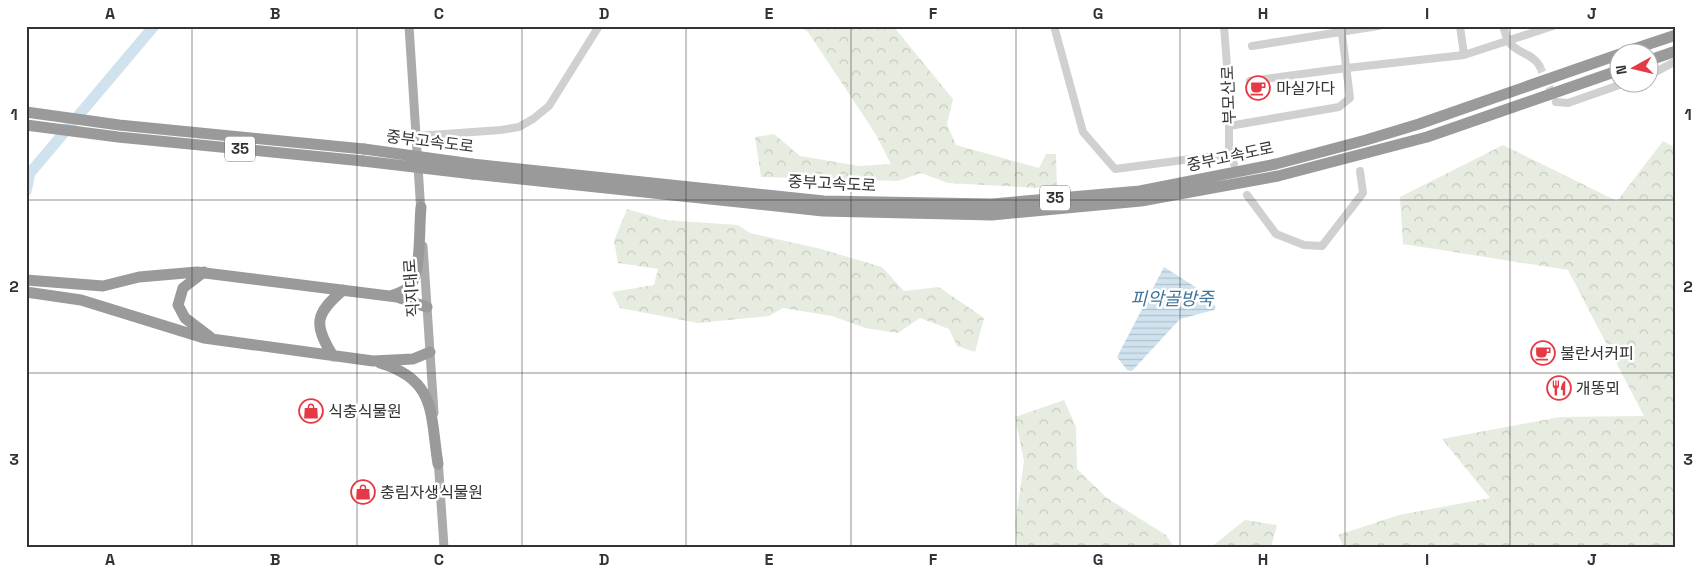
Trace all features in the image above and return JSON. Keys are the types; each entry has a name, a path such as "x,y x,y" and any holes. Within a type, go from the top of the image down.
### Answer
{"highway":[{"path":"1655,42 1676,35"},
{"path":"1660,57 1676,51"},
{"name":"중부고속도로","path":"26,112 118,131 363,161 473,169 824,201 992,204 1140,191 1276,164 1419,124 1610,57"},
{"name":"중부고속도로","path":"26,125 364,149 473,169 823,211 992,215 1141,201 1278,176 1427,137 1610,73"},
{"path":"390,296 407,288 413,282 421,207"},
{"path":"35,289 103,286 168,272 204,272 390,296 428,307"},
{"path":"204,272 183,288 178,305 185,318 214,340"},
{"path":"26,280 35,289 81,300 214,340 373,361 413,359 430,352"},
{"path":"333,356 322,337 319,319 328,303 343,290"},
{"path":"373,361 411,377 421,386 428,401 438,464"}],"main road":[{"name":"직지대로","path":"409,26 444,547"}],"street":[{"path":"416,136 501,130 519,126 534,119 550,106 599,26"},
{"path":"1054,26 1083,132 1115,168 1229,154"},
{"name":"부모산로","path":"1224,26 1230,93 1229,154 1234,164"},
{"path":"1252,46 1342,29 1378,26"},
{"path":"1460,26 1464,55"},
{"path":"1503,26 1508,41 1521,52 1535,59 1539,65"},
{"path":"1250,81 1464,55 1548,27"},
{"path":"1229,126 1339,107 1350,98 1342,29"},
{"path":"1660,70 1676,61"},
{"path":"1556,102 1568,103 1610,88"},
{"path":"1247,195 1276,234 1304,245 1322,246 1363,193 1360,171"}],"green space":[{"path":"799,26 893,26 953,99 947,124 956,145 1039,168 1046,154 1056,154 1057,189 948,183 921,173 898,181 761,177 755,137 774,134 800,156 859,166 891,164 875,133 808,32"},
{"path":"1663,141 1676,148 1676,547 1344,547 1338,535 1399,515 1490,498 1442,439 1560,417 1644,416 1568,270 1403,244 1400,197 1503,145 1617,201"},
{"path":"627,209 665,220 738,225 750,233 821,249 882,267 904,291 939,287 984,318 975,352 957,346 949,329 920,318 898,333 865,328 832,316 783,308 769,316 698,323 620,308 612,292 654,285 658,269 618,263 614,241"},
{"path":"1064,400 1076,427 1077,469 1107,498 1166,535 1174,547 1018,547 1015,525 1024,461 1015,417"},
{"path":"1245,520 1277,525 1271,547 1211,547"}],"water":[{"name":"피악골방죽","path":"1164,267 1200,290 1216,307 1214,310 1180,319 1132,371 1127,370 1117,357"}],"waterway":[{"path":"26,191 30,173 154,26"}],"tunnel":[{"path":"1539,65 1554,97"}],"place":[{"name":"마실가다","path":"1258,88"},
{"name":"불란서커피","path":"1543,353"},
{"name":"개똥뫼","path":"1559,388"},
{"name":"식충식물원","path":"311,411"},
{"name":"충림자생식물원","path":"363,492"}]}
